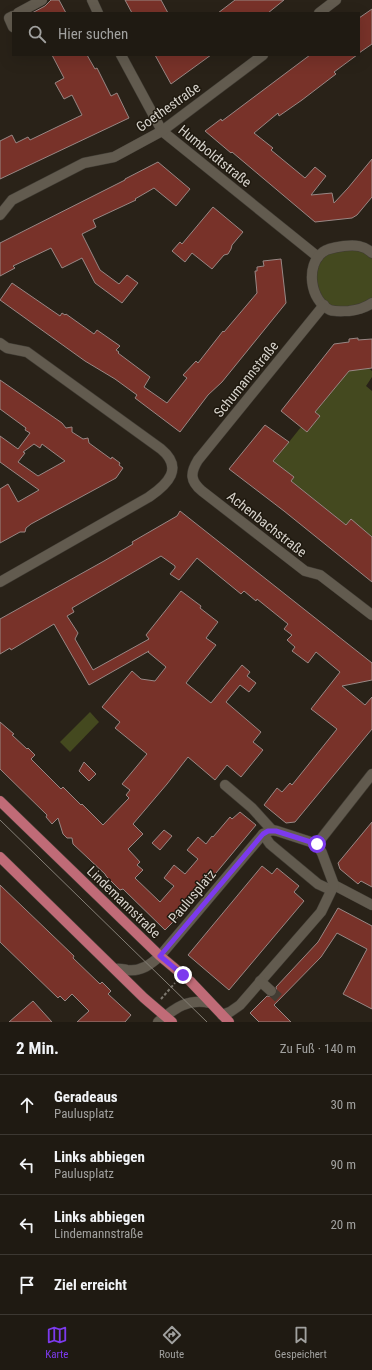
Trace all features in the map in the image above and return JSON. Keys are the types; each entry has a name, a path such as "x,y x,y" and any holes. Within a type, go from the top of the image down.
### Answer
{"main road":[{"name":"Lindemannstraße","path":"0,801 160,956 190,981 226,1018"},
{"path":"0,857 154,1006 165,1020"}],"street":[{"path":"20,12 42,0"},
{"path":"92,0 98,12"},
{"path":"320,12 336,0"},
{"path":"12,16 8,18 12,25"},
{"name":"Humboldtstraße","path":"122,56 162,132 318,257"},
{"name":"Goethestraße","path":"0,215 12,200 84,164 114,157 162,132 262,56"},
{"path":"371,250 360,246 343,246 327,249 318,257 313,267 313,282 317,298 330,310 342,311 360,309 372,303"},
{"name":"Schumannstraße","path":"192,473 198,460 324,305"},
{"path":"0,343 7,348 27,352 161,449 168,457 172,472 166,484 149,497 0,582"},
{"name":"Achenbachstraße","path":"192,473 193,481 202,491 305,572 320,575 372,616"},
{"path":"317,844 372,774"},
{"path":"225,786 252,808 268,832 270,844 318,884 332,887 372,905"},
{"path":"226,1018 230,1012 240,1005 321,912 332,887 322,853 317,844 268,832"},
{"name":"Paulusplatz","path":"115,969 122,968 127,970 149,966 160,956 268,832"},
{"path":"260,981 272,991"},
{"path":"165,1020 187,1002 202,1001 210,1003"}],"path":[{"path":"154,1006 183,975"}],"green space":[{"path":"352,246 372,255 372,302 335,310 316,295 315,263 321,255"},
{"path":"367,367 372,371 372,377 366,386 372,391 372,537 351,520 346,525 291,481 273,462 301,427 307,432 320,416 315,412 341,380 345,369 355,370 365,369"},
{"path":"90,712 99,722 70,752 60,742"}],"building":[{"path":"51,0 59,0 65,12 34,12 45,6"},
{"path":"125,0 161,0 167,12 131,12"},
{"path":"235,0 284,0 269,12 219,12"},
{"path":"372,9 372,44 360,52 360,17"},
{"path":"53,56 88,56 95,69 97,68 111,96 117,93 129,118 0,179 0,141 12,135 16,143 28,137 30,140 82,115 72,95 64,99 55,83 64,78"},
{"path":"156,56 210,56 171,84"},
{"path":"309,56 356,56 334,72 336,74 302,100 279,116 278,113 254,133 273,148 271,150 305,178 315,167 326,176 311,195 332,193 334,203 372,159 372,197 357,215 352,218 315,222 205,131 221,119 222,121"},
{"path":"158,162 190,189 176,206 154,188 135,199 136,200 93,220 96,227 82,234 100,270 119,284 127,275 138,283 122,303 95,283 82,258 62,268 51,248 13,266 15,268 0,276 0,243"},
{"path":"213,207 243,232 232,245 228,254 224,255 212,269 192,253 185,262 172,251 180,242 182,244"},
{"path":"281,259 286,303 222,382 208,395 180,432 135,398 137,395 115,379 85,361 0,300 12,283 60,316 62,313 65,315 66,314 94,334 97,330 120,346 116,350 119,352 118,353 150,377 144,387 167,403 187,378 183,375 196,361 198,363 223,331 224,332 257,293 255,271 257,271 257,267 264,266 263,261"},
{"path":"358,338 358,340 372,339 372,368 349,371 315,412 320,416 307,432 281,411 334,344 349,342 349,339"},
{"path":"0,380 62,423 66,428 72,427 72,432 83,439 88,438 89,443 111,459 112,457 120,463 119,465 123,468 116,478 31,524 26,528 25,532 20,532 0,543 0,489 8,484 18,502 39,490 0,462 0,436 18,449 30,433 25,430 26,428 0,409","holes":["34,444 40,448 42,444 65,461 38,476 18,462 25,453 23,452"]},
{"path":"265,425 289,442 273,461 294,477 291,481 346,525 351,519 372,537 372,582 229,469"},
{"path":"180,511 372,663 372,680 342,686 365,705 372,697 372,729 295,822 286,823 264,805 277,788 282,792 290,783 292,785 337,729 311,709 340,672 316,652 308,663 292,651 295,647 287,640 292,635 284,629 288,624 257,599 256,601 244,591 241,594 197,558 179,580 170,574 175,566 161,556 72,608 74,612 67,616 78,633 75,639 93,670 149,639 146,635 181,591 201,606 200,608 218,622 206,638 216,645 186,683 211,703 242,665 250,672 247,676 256,683 249,692 240,685 226,702 261,732 253,742 263,750 241,777 227,765 215,780 188,757 133,824 143,834 128,849 140,862 137,865 143,870 135,878 160,902 174,886 164,878 174,865 185,874 198,859 187,850 198,837 206,844 230,817 232,819 240,812 256,825 186,909 165,930 123,889 120,890 73,844 72,838 67,838 63,834 58,818 52,824 46,817 47,815 0,769 0,722 14,734 12,735 35,755 31,759 61,789 63,787 103,825 129,798 126,795 130,790 122,784 147,754 115,728 120,722 102,707 132,671 141,679 155,681 166,667 148,652 149,651 89,685 54,624 11,650 10,648 0,654 0,619 133,544 132,542 177,516"},
{"path":"84,762 96,774 89,781 79,771"},
{"path":"372,822 372,887 361,881 358,884 340,869 338,863"},
{"path":"164,830 172,836 160,850 152,843"},
{"path":"262,866 272,874 277,868 299,886 294,892 304,901 229,990 188,955"},
{"path":"0,885 74,956 73,958 100,984 102,982 111,991 108,994 131,1015 125,1022 77,1022 89,1011 72,994 65,1001 60,996 58,998 0,942"},
{"path":"338,908 372,926 372,1009 343,994 367,949 337,933 321,957 274,1005 291,1022 259,1022 250,1013 267,996 273,997 276,995 276,987 318,942"},
{"path":"33,1001 52,1022 9,1022"}],"tunnel":[{"path":"271,991 280,999"}],"tram line":[{"path":"0,820 207,1022"}],"route":[{"path":"183,975 160,956 263,834 272,830 317,844"}]}
